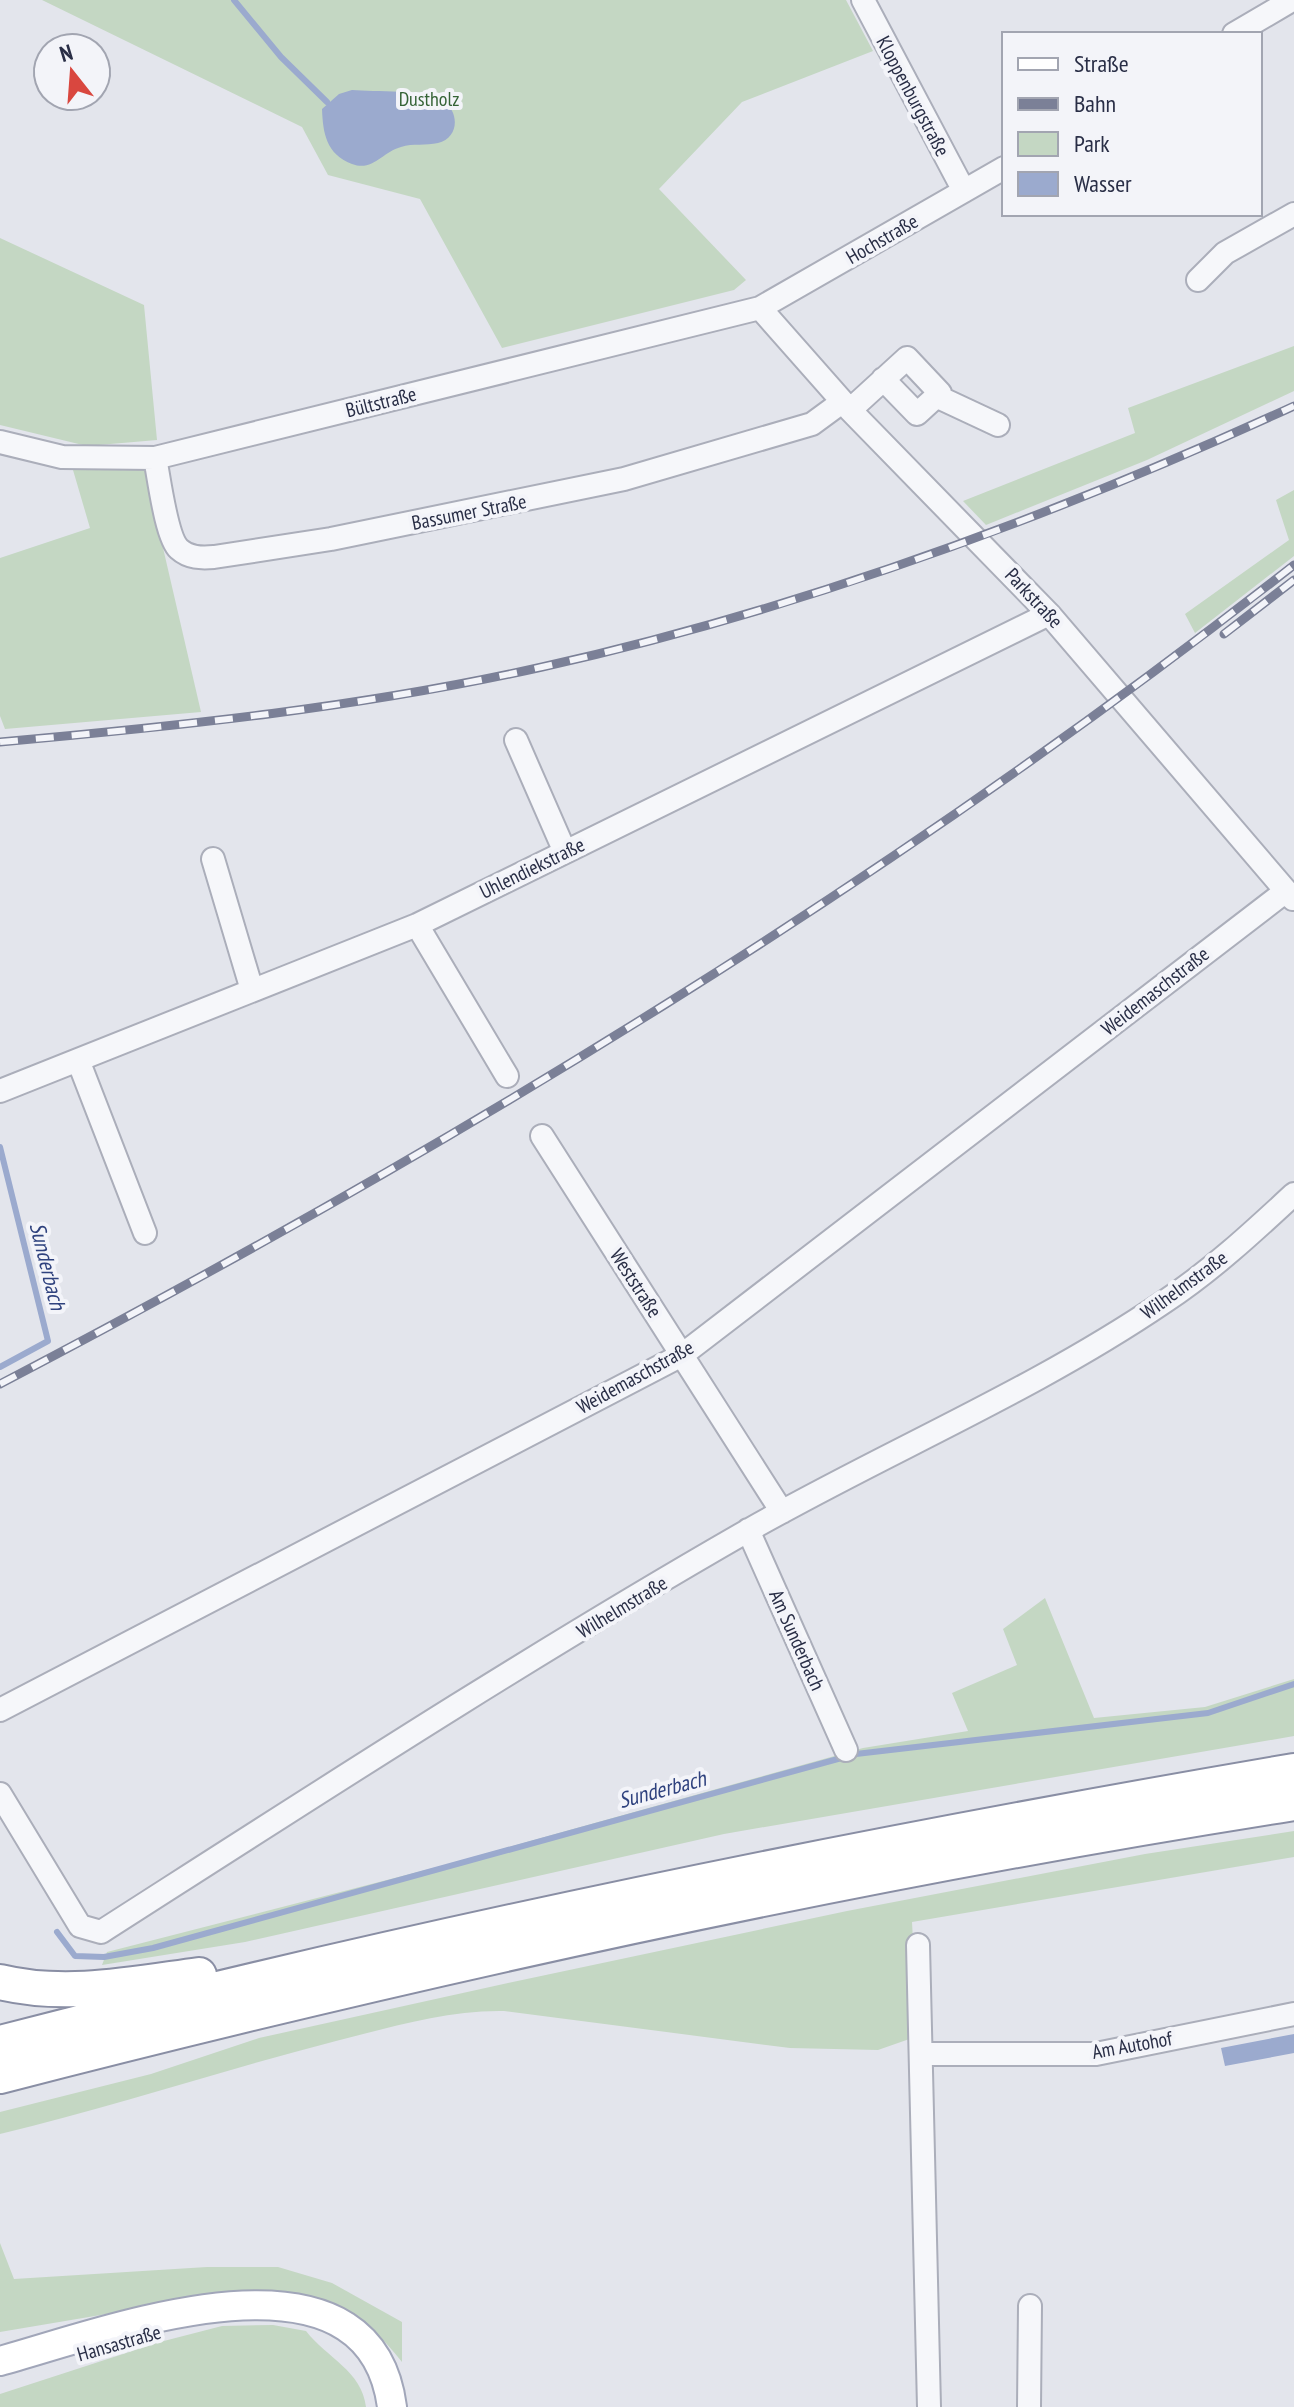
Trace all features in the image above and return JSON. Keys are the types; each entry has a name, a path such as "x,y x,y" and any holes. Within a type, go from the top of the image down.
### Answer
{"highway":[{"path":"0,2043 413,1944 784,1863 1294,1771"},
{"path":"0,2076 175,2031 697,1914 1059,1844 1294,1803"},
{"path":"0,1982 30,1989 104,1988 413,1944"}],"main road":[{"name":"Hansastraße","path":"0,2376 192,2322 236,2304"},
{"name":"Hansastraße","path":"0,2361 139,2323 236,2304 270,2304 308,2310 341,2324 365,2345 381,2367 392,2407"}],"street":[{"name":"Kloppenburgstraße","path":"863,0 964,191"},
{"path":"1238,32 1289,5"},
{"name":"Hochstraße","path":"760,308 1002,169"},
{"path":"1198,280 1225,253 1294,214"},
{"name":"Parkstraße","path":"760,308 846,406 1049,614 1290,896"},
{"name":"Bültstraße","path":"0,442 62,457 155,458 760,308"},
{"name":"Bassumer Straße","path":"155,458 173,542 186,554 214,557 346,536 624,479 812,424 846,406 907,358 940,393 936,396"},
{"path":"883,379 917,414 936,396 998,425"},
{"name":"Uhlendiekstraße","path":"0,1091 417,925 1049,614"},
{"path":"516,740 565,852"},
{"path":"213,859 252,990"},
{"name":"Weidemaschstraße","path":"0,1710 682,1355 1290,896"},
{"path":"417,925 507,1076"},
{"path":"78,1060 145,1233"},
{"name":"Weststraße","path":"542,1136 782,1512"},
{"name":"Wilhelmstraße","path":"0,1794 80,1926 101,1932 378,1754 748,1530 1088,1351 1178,1292 1293,1198"},
{"name":"Am Sunderbach","path":"748,1530 846,1750"},
{"path":"918,1945 929,2407"},
{"name":"Am Autohof","path":"921,2054 1096,2054 1294,2014"},
{"path":"1029,2407 1030,2306"}],"green space":[{"name":"Dustholz","path":"42,0 846,0 873,51 742,102 659,189 746,280 734,290 502,348 420,199 328,175 302,127"},
{"path":"0,238 144,305 157,440 87,446 0,425"},
{"path":"1294,346 1294,391 1147,460 986,525 963,501 1135,433 1128,408"},
{"path":"73,470 145,470 201,712 5,729 0,716 0,558 90,528"},
{"path":"1294,490 1294,556 1195,633 1185,614 1289,540 1276,500"},
{"path":"1045,1598 1094,1718 1205,1707 1294,1679 1294,1736 724,1834 245,1942 102,1965 107,1952 445,1865 863,1748 968,1731 952,1693 1017,1665 1003,1629"},
{"path":"1294,1831 1294,1857 912,1922 918,2036 878,2050 790,2048 504,2011 461,2013 336,2041 0,2134 0,2112 151,2074 259,2038 847,1911 1145,1854"},
{"path":"0,2243 14,2279 207,2267 278,2267 332,2283 402,2322 402,2362 368,2326 349,2313 309,2297 263,2291 237,2292 0,2332"},
{"path":"273,2325 306,2331 351,2374 366,2407 0,2407 0,2394 160,2342 222,2326"}],"water":[{"path":"352,90 435,97 449,106 455,124 453,130 450,136 438,143 406,146 394,149 366,165 352,164 331,149 323,126 322,109 339,94"},
{"path":"1294,2034 1294,2053 1225,2066 1221,2048"}],"waterway":[{"path":"234,0 281,57 327,102"},
{"name":"Sunderbach","path":"0,1147 48,1341 0,1367"},
{"name":"Sunderbach","path":"57,1932 75,1956 104,1957 153,1948 856,1754 1208,1713 1294,1684"}],"railway":[{"path":"0,742 204,722 340,704 475,681 639,644 830,588 925,556 1111,485 1294,406"},
{"path":"0,1384 337,1200 666,1004 827,901 985,793 1141,681 1294,565"},
{"path":"1224,634 1294,580"}]}
